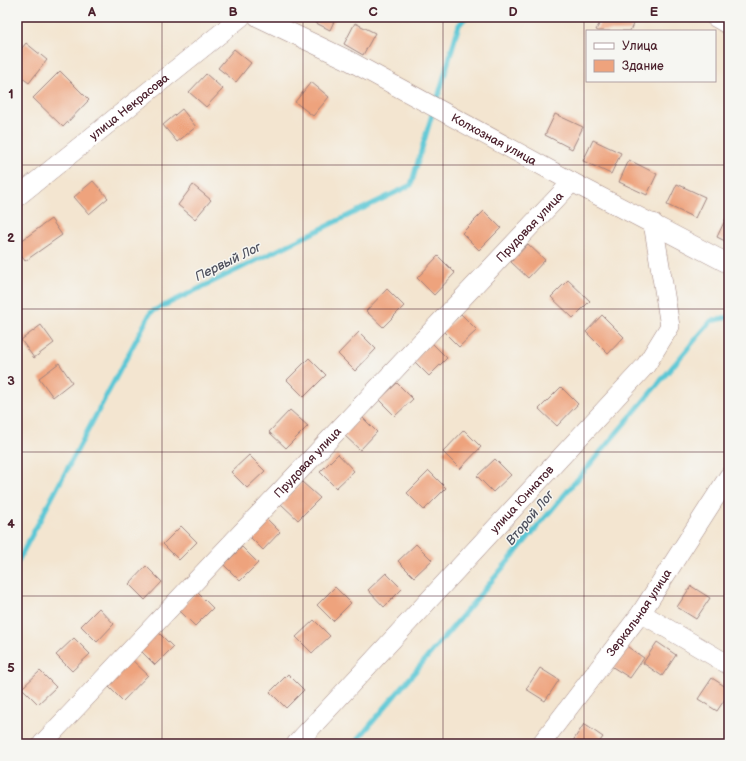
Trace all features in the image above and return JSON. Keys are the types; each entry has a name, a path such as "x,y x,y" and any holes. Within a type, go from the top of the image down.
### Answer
{"street":[{"name":"улица Некрасова","path":"17,197 241,17"},
{"name":"Колхозная улица","path":"258,17 348,60 572,182 729,264"},
{"path":"715,17 729,25"},
{"name":"Прудовая улица","path":"42,744 572,182"},
{"name":"улица Юннатов","path":"296,744 646,365 670,326 653,223"},
{"name":"Зеркальная улица","path":"541,744 640,613 729,476"},
{"path":"640,613 729,665"}],"building":[{"path":"311,17 336,17 330,30 310,20"},
{"path":"603,17 624,17 634,22 630,30 596,30"},
{"path":"355,23 375,33 363,55 344,44"},
{"path":"26,43 47,60 29,83 17,74 17,54"},
{"path":"234,49 251,63 236,82 218,68"},
{"path":"60,71 89,100 63,127 33,98"},
{"path":"206,74 223,89 206,107 189,92"},
{"path":"311,82 329,97 313,116 295,102"},
{"path":"182,109 196,127 177,142 163,125"},
{"path":"555,114 583,127 572,149 545,135"},
{"path":"593,140 621,153 611,174 583,161"},
{"path":"629,160 657,174 647,195 619,182"},
{"path":"93,181 108,198 89,214 74,197"},
{"path":"677,184 705,197 695,218 667,205"},
{"path":"193,185 211,200 195,219 178,205"},
{"path":"484,211 501,228 479,250 462,233"},
{"path":"727,216 729,217 729,243 717,237"},
{"path":"51,219 62,235 25,261 17,250 17,244"},
{"path":"528,244 545,260 528,278 511,262"},
{"path":"438,256 455,273 434,295 417,278"},
{"path":"568,280 590,301 573,318 551,297"},
{"path":"387,289 404,306 383,327 366,311"},
{"path":"461,314 477,330 459,347 443,331"},
{"path":"602,315 624,337 608,354 586,332"},
{"path":"41,325 54,343 34,358 21,340"},
{"path":"359,332 376,349 355,371 338,354"},
{"path":"431,342 447,358 429,376 413,360"},
{"path":"309,358 326,375 304,397 287,380"},
{"path":"59,363 72,382 53,397 39,378"},
{"path":"397,383 413,399 395,416 379,400"},
{"path":"561,387 578,404 557,426 539,409"},
{"path":"290,410 308,426 286,448 269,432"},
{"path":"361,416 377,432 360,450 343,434"},
{"path":"464,430 481,447 460,469 443,452"},
{"path":"338,454 354,471 336,488 320,472"},
{"path":"249,455 265,471 247,488 231,472"},
{"path":"495,459 511,475 493,492 477,476"},
{"path":"429,471 446,488 424,510 407,493"},
{"path":"302,482 320,498 298,520 281,504"},
{"path":"264,516 280,532 263,550 247,534"},
{"path":"181,526 197,542 179,560 163,544"},
{"path":"416,544 432,560 414,577 398,561"},
{"path":"242,547 258,563 240,581 224,565"},
{"path":"146,566 162,582 145,600 129,584"},
{"path":"386,573 402,589 384,607 368,590"},
{"path":"691,586 710,598 696,619 677,607"},
{"path":"335,587 351,603 333,621 317,605"},
{"path":"197,592 213,608 195,626 179,610"},
{"path":"99,608 114,624 97,642 81,626"},
{"path":"314,620 330,636 312,653 296,637"},
{"path":"157,631 173,647 155,665 139,649"},
{"path":"74,638 90,654 72,671 56,655"},
{"path":"657,642 676,655 662,676 643,663"},
{"path":"625,645 644,658 630,678 611,666"},
{"path":"131,659 148,675 123,701 107,685"},
{"path":"540,668 559,680 545,701 526,689"},
{"path":"40,671 56,687 38,704 22,688"},
{"path":"288,674 304,690 286,708 270,692"},
{"path":"712,678 729,689 729,693 717,711 698,699"},
{"path":"584,724 603,737 598,744 571,744"}],"waterway":[{"name":"Первый Лог","path":"436,104 459,25 466,17"},
{"name":"Первый Лог","path":"17,563 151,312 411,185 433,111"},
{"name":"Второй Лог","path":"354,744 711,321 729,317"}]}
